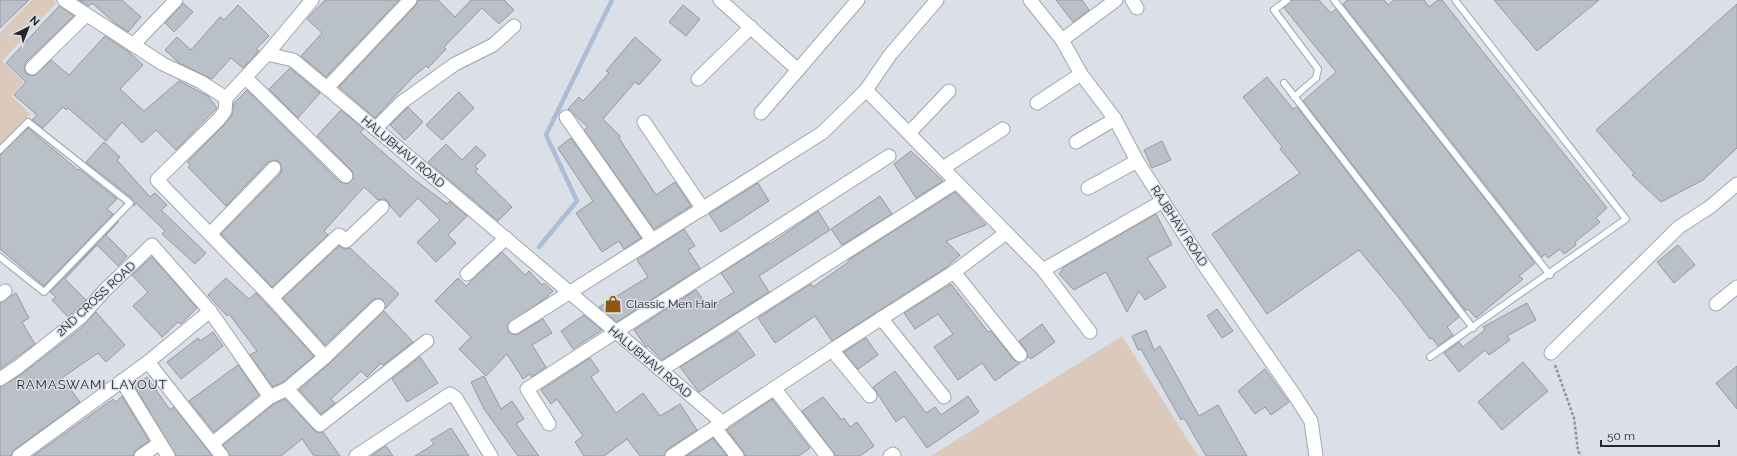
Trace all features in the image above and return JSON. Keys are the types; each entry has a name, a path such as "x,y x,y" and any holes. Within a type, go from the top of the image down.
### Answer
{"street":[{"path":"64,0 163,64 201,82 226,98"},
{"path":"133,44 176,0"},
{"path":"312,0 246,78 226,98 225,110 220,119 157,180 272,298 325,357"},
{"path":"327,88 410,0"},
{"path":"720,0 798,70"},
{"path":"761,113 858,0"},
{"path":"515,326 822,133 866,90 890,55 937,0"},
{"name":"RAJBHAVI ROAD","path":"1030,0 1062,40 1081,74 1115,119 1137,161 1204,265 1293,393 1311,422 1316,456"},
{"path":"1062,40 1116,0"},
{"path":"32,68 86,15"},
{"path":"374,129 402,102 455,64 493,45 514,26"},
{"path":"698,79 751,27"},
{"name":"HALUBHAVI ROAD","path":"267,54 293,60 570,292 615,333 661,370 719,425 737,456"},
{"path":"1037,103 1081,74"},
{"path":"246,78 346,176"},
{"path":"866,90 910,132 956,182 1043,270 1090,332"},
{"path":"910,132 949,91"},
{"path":"566,117 652,240"},
{"path":"1076,142 1115,119"},
{"path":"644,122 703,209"},
{"path":"943,168 1003,129"},
{"path":"549,424 527,389 889,156"},
{"path":"1088,188 1137,161"},
{"path":"210,234 274,168"},
{"path":"661,370 956,182"},
{"path":"1551,353 1679,227 1710,207 1737,184"},
{"path":"1043,270 1163,201"},
{"path":"272,298 339,236 346,241 382,207"},
{"path":"672,456 881,318 954,272 1006,233"},
{"path":"467,274 506,238"},
{"name":"2ND CROSS ROAD","path":"0,379 18,367 81,317 104,291 152,246 210,311"},
{"path":"954,272 1020,355"},
{"path":"1716,304 1737,287"},
{"path":"212,442 270,397 287,389 325,357 378,306"},
{"path":"19,456 148,362 210,311 270,397"},
{"path":"881,318 944,397"},
{"path":"287,389 320,425 426,341"},
{"path":"832,350 870,396"},
{"path":"148,362 222,456"},
{"path":"122,381 168,456"},
{"path":"774,388 827,456"},
{"path":"356,456 450,394 456,398 486,454"},
{"path":"141,456 160,442"},
{"path":"890,456 893,454 894,456"}],"lane":[{"path":"1287,0 1274,10 1318,68 1316,78 1294,97"},
{"path":"1334,0 1550,275"},
{"path":"1430,357 1550,275 1626,220 1455,0"},
{"path":"1284,83 1473,328"},
{"path":"0,150 28,122 130,203 44,292 0,257"}],"path":[{"path":"1551,353 1574,418 1578,451 1581,456"}],"shaded area":[{"path":"32,0 53,0 56,3 2,61 24,82 12,96 30,114 0,145 0,33"},
{"path":"1122,336 1198,456 931,456"}],"building":[{"path":"0,0 29,0 0,28"},
{"path":"79,0 122,0 141,17 128,32 116,24 92,3 89,6"},
{"path":"325,0 399,0 326,77 301,56 322,33 307,19"},
{"path":"418,0 438,0 455,17 471,0 504,0 514,10 499,24 482,8 444,47 446,49 428,68 426,66 413,77 375,118 339,87 416,5"},
{"path":"1056,0 1082,0 1089,10 1073,22"},
{"path":"1291,0 1319,0 1331,13 1336,9 1535,263 1519,276 1523,279 1476,318 1468,309 1466,311 1303,101 1336,72 1284,8"},
{"path":"1347,0 1384,0 1388,5 1394,0 1424,0 1429,7 1438,0 1442,0 1607,208 1596,218 1600,222 1575,242 1576,245 1564,254 1560,249 1548,258 1545,254 1542,257 1343,4"},
{"path":"1494,0 1599,0 1537,51"},
{"path":"183,3 193,12 174,32 165,23"},
{"path":"1737,4 1737,148 1703,180 1661,202 1632,175 1634,173 1596,130"},
{"path":"238,5 269,36 256,49 259,51 243,68 231,58 212,79 179,63 165,50 177,37 191,50 220,17 224,20"},
{"path":"683,5 700,19 686,36 669,22"},
{"path":"59,6 74,16 26,62 24,70 27,74 34,76 51,60 69,75 105,36 129,52 143,65 120,89 144,111 179,81 208,96 217,108 176,150 156,130 142,143 122,122 106,141 68,108 66,110 63,107 43,128 32,120 37,115 14,95 26,82 6,63"},
{"path":"635,37 661,60 639,85 635,82 603,119 620,136 619,138 656,195 675,182 691,206 654,229 584,130 588,127 568,109 579,97 583,101 609,73 606,71"},
{"path":"290,68 320,93 298,118 269,89"},
{"path":"1267,77 1293,109 1297,107 1459,317 1447,327 1453,335 1438,346 1432,338 1430,339 1399,298 1359,250 1267,314 1212,234 1300,173 1280,149 1282,147 1243,97"},
{"path":"247,90 340,182 348,184 354,178 352,171 317,136 341,110 364,129 360,132 411,177 447,204 450,201 467,216 448,235 456,243 436,262 417,242 440,220 418,198 400,217 390,206 388,201 384,199 378,200 364,187 324,231 328,235 272,287 221,234 280,174 282,170 280,163 276,160 268,162 226,206 188,167 191,165 187,162 225,124 232,115 234,103"},
{"path":"459,92 474,108 442,140 426,125"},
{"path":"408,107 423,122 405,140 390,125"},
{"path":"28,128 78,170 79,169 117,199 107,209 113,214 44,286 0,249 0,155"},
{"path":"571,138 641,238 624,249 619,241 602,252 576,213 593,201 558,148"},
{"path":"1162,141 1171,160 1152,168 1144,150"},
{"path":"104,142 120,157 117,160 150,197 155,193 167,205 161,210 206,253 195,264 162,234 165,231 136,203 134,206 133,199 86,162"},
{"path":"446,144 462,160 476,146 486,155 475,166 478,169 475,171 512,207 498,221 428,162"},
{"path":"911,151 943,181 916,198 894,164"},
{"path":"758,183 769,201 721,232 709,214"},
{"path":"955,192 986,225 946,241 960,255 947,267 832,341 815,316 775,343 758,318 811,284 813,287 847,263 850,259"},
{"path":"880,196 892,214 842,245 831,229"},
{"path":"818,211 830,230 759,276 769,292 662,360 648,346 646,347 634,330 696,290 709,308 734,292 721,273 769,243 770,244"},
{"path":"1156,214 1172,245 1147,258 1166,287 1145,300 1139,291 1127,312 1106,272 1074,290 1059,274 1064,267"},
{"path":"119,221 106,235 127,256 118,266 97,245 65,279 86,300 68,317 52,300 56,297 50,292"},
{"path":"684,229 695,246 688,250 700,268 617,322 599,307 648,277 637,260"},
{"path":"1678,245 1695,265 1674,283 1657,262"},
{"path":"339,246 345,249 350,248 399,294 385,309 383,300 376,298 373,300 325,345 283,298"},
{"path":"502,252 525,275 529,271 542,285 544,283 553,291 546,298 508,324 508,332 516,335 543,319 552,333 532,345 546,367 532,377 530,374 523,379 507,354 486,376 459,349 471,337 435,301 458,278 466,286"},
{"path":"152,257 197,308 181,324 178,322 162,337 133,306 148,292 132,275"},
{"path":"226,278 249,299 256,293 314,356 283,382 273,387 250,355 257,351 229,314 227,316 208,295"},
{"path":"951,284 988,332 991,331 1014,360 1020,363 995,381 982,363 958,380 934,347 953,334 938,314 915,329 904,313"},
{"path":"16,293 29,318 22,322 35,344 0,369 0,303"},
{"path":"1527,303 1536,320 1507,336 1510,340 1489,355 1485,350 1459,372 1444,353 1459,342 1463,347 1485,330 1483,327"},
{"path":"1217,309 1233,331 1222,338 1207,316"},
{"path":"384,311 413,342 383,365 381,363 367,377 361,371 331,399 335,403 321,414 299,390 330,363"},
{"path":"96,312 125,345 106,362 98,353 62,378 80,402 14,450 11,456 0,456 0,387 22,374 80,329"},
{"path":"584,315 602,330 573,349 561,331"},
{"path":"1042,324 1055,342 1031,359 1029,357 1027,358 1026,350 1019,341"},
{"path":"1146,330 1154,350 1160,346 1199,416 1218,405 1247,456 1206,456 1184,418 1181,420 1141,349 1138,350 1132,336"},
{"path":"738,331 755,355 699,392 680,367"},
{"path":"213,332 223,346 181,379 167,362 198,338 200,341"},
{"path":"866,338 878,355 858,369 844,352"},
{"path":"420,357 438,383 407,402 392,379"},
{"path":"590,358 599,371 591,377 616,413 643,393 660,416 680,404 697,430 668,449 664,456 640,456 627,439 604,456 584,456 575,442 583,436 557,399 551,404 541,390"},
{"path":"1523,362 1548,391 1502,430 1478,402"},
{"path":"238,365 259,395 214,432 189,401"},
{"path":"1737,366 1737,409 1716,383"},
{"path":"1265,369 1289,402 1271,415 1265,407 1255,414 1238,391"},
{"path":"895,371 926,413 935,407 941,415 968,396 979,412 927,448 904,416 896,422 873,387"},
{"path":"484,376 501,409 512,401 524,419 516,424 539,456 518,456 484,409 471,382"},
{"path":"147,377 170,410 174,407 212,456 176,456 135,387"},
{"path":"122,396 149,441 136,450 133,456 33,456 113,399 116,402"},
{"path":"823,397 842,420 844,418 850,427 857,422 874,446 860,456 836,456 802,411"},
{"path":"285,399 314,430 318,433 323,432 340,456 314,456 302,439 281,456 230,456 223,445 274,404"},
{"path":"772,399 810,448 799,456 745,456 743,451 727,430"},
{"path":"451,428 469,456 415,456 434,444 431,440"},
{"path":"713,438 727,456 686,456"},
{"path":"386,446 393,456 371,456"}],"waterway":[{"path":"539,247 577,201 546,135 612,0"}],"place":[{"name":"Classic Men Hair","path":"613,304"}],"district":[{"name":"RAMASWAMI LAYOUT","path":"92,384"}]}
